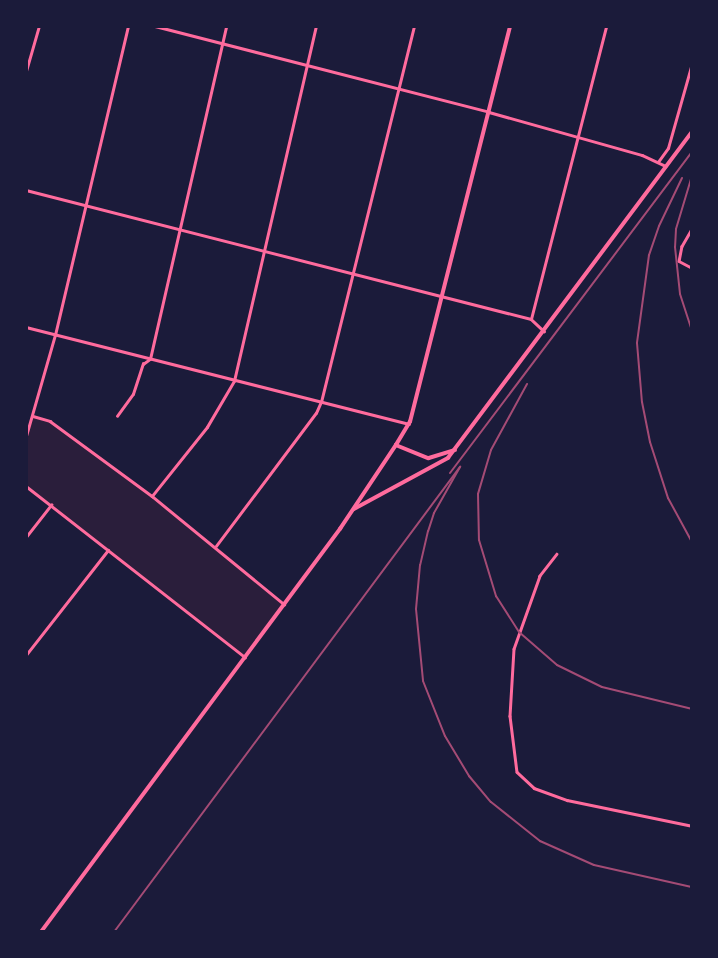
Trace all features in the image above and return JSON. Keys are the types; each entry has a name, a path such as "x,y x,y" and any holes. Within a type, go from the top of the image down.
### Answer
{"main road":[{"path":"41,932 284,604 410,424 510,26"},
{"path":"352,510 444,462 455,450 692,132"},
{"path":"396,445 429,458 455,450"}],"street":[{"path":"26,71 39,26"},
{"path":"26,436 55,335 128,26"},
{"path":"155,26 489,112 642,155 666,166"},
{"path":"117,416 133,394 144,364 150,359 226,26"},
{"path":"152,496 207,427 234,382 316,26"},
{"path":"216,546 316,413 321,402 414,26"},
{"path":"531,319 575,138 606,26"},
{"path":"658,162 668,148 692,64"},
{"path":"26,190 264,251 354,271 531,319 544,331"},
{"path":"692,229 682,246 679,261 692,268"},
{"path":"26,327 234,382 410,424"},
{"path":"33,416 50,421 152,496 284,604"},
{"path":"26,486 245,657"},
{"path":"26,537 51,505"},
{"path":"26,654 108,550"},
{"path":"557,554 540,576 514,649 510,716 517,772 534,788 567,800 692,826"}],"shaded area":[{"path":"33,416 50,421 152,496 284,604 245,657 26,486 26,436"}],"railway":[{"path":"450,473 692,152"},
{"path":"682,178 659,226 649,255 637,343 642,402 650,442 668,498 692,542"},
{"path":"691,179 676,229 675,247 680,294 692,332"},
{"path":"527,384 491,450 478,494 479,540 496,596 519,632 557,665 602,687 692,709"},
{"path":"114,932 460,467 434,513 428,531 420,565 416,609 423,681 445,736 469,776 491,802 540,841 594,865 692,887"}]}
